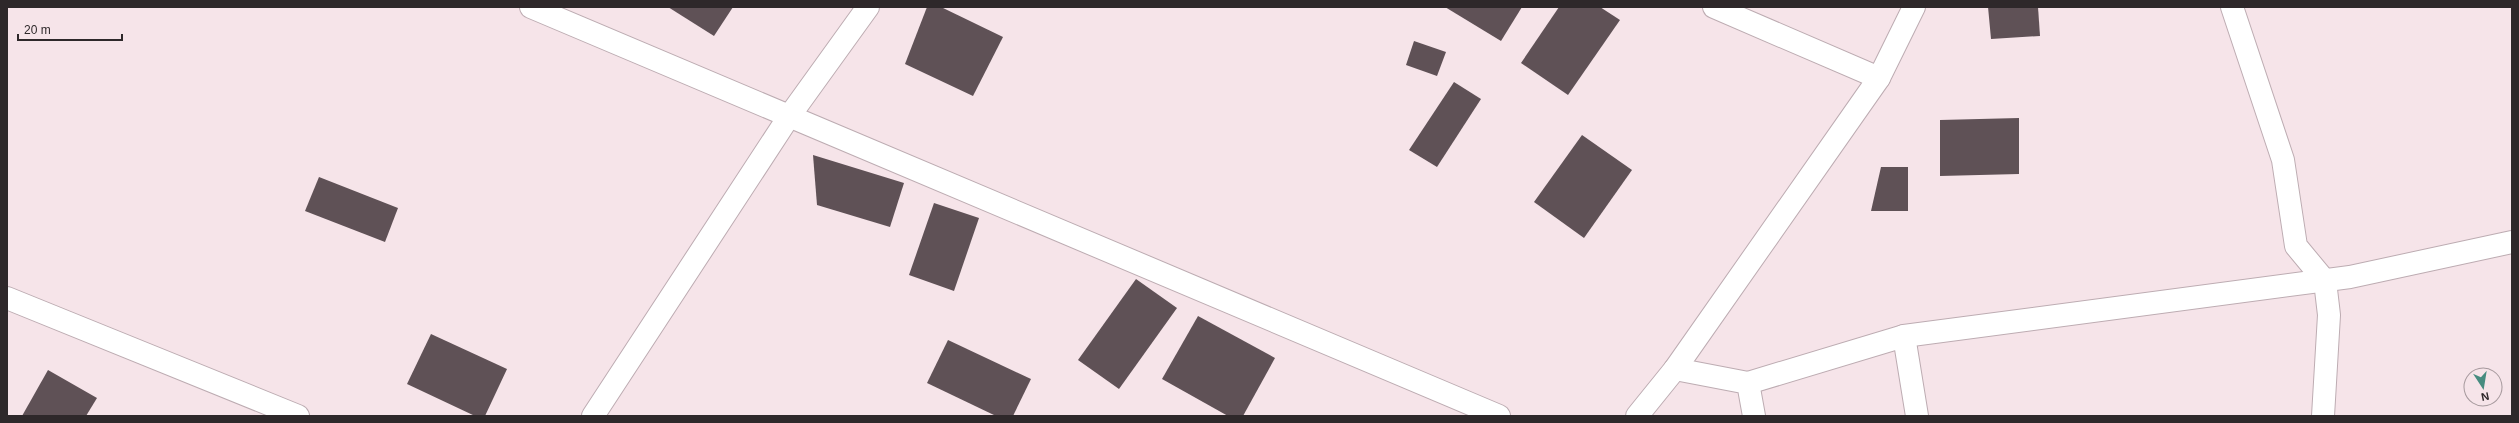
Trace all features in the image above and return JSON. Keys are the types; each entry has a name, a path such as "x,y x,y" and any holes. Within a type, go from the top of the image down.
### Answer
{"street":[{"path":"531,7 788,118 1499,416"},
{"path":"593,416 788,118 868,7"},
{"path":"1714,7 1879,78"},
{"path":"1637,416 1675,369 1879,78 1914,7"},
{"path":"2232,7 2283,160 2296,246 2325,281 2329,315 2323,416"},
{"path":"1675,369 1748,383 1904,336 2325,281 2512,242"},
{"path":"7,298 298,416"},
{"path":"1904,336 1917,416"},
{"path":"1748,383 1754,416"}],"building":[{"path":"668,7 733,7 714,36"},
{"path":"927,7 941,7 1003,37 973,96 905,64"},
{"path":"1445,7 1522,7 1501,41"},
{"path":"1559,7 1600,7 1620,20 1568,95 1521,63"},
{"path":"1988,7 2038,7 2040,36 1991,39"},
{"path":"1414,41 1446,52 1437,76 1406,65"},
{"path":"1454,82 1481,99 1437,167 1409,150"},
{"path":"2019,118 2019,174 1940,176 1940,120"},
{"path":"1582,135 1632,170 1584,238 1534,202"},
{"path":"813,155 904,183 890,227 817,205"},
{"path":"1881,167 1908,167 1908,211 1871,211"},
{"path":"319,177 398,208 385,242 305,211"},
{"path":"934,203 979,218 954,291 909,275"},
{"path":"1136,279 1177,308 1119,389 1078,360"},
{"path":"1198,316 1275,358 1243,416 1228,416 1162,379"},
{"path":"431,334 507,369 485,416 475,416 407,384"},
{"path":"948,340 1031,379 1013,416 996,416 927,383"},
{"path":"48,370 97,398 86,416 22,416"}]}
